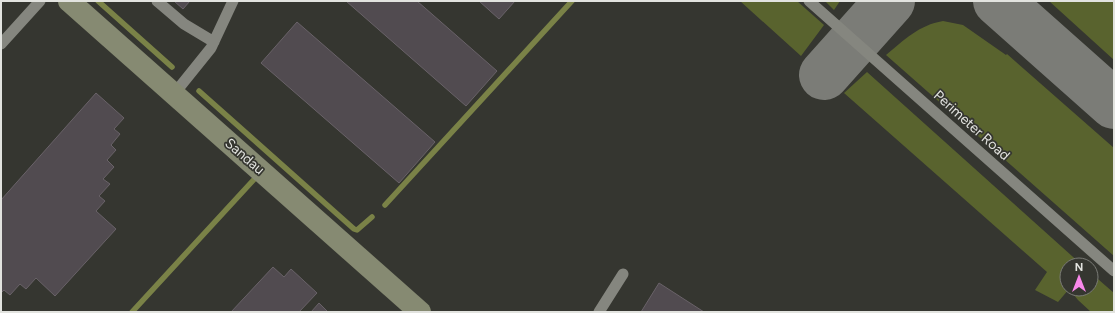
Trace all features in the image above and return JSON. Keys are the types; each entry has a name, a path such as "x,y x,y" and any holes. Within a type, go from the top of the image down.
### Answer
{"street":[{"name":"Sandau","path":"69,1 420,312"}],"lane":[{"path":"1,44 40,1"},
{"path":"157,1 184,24 214,42"},
{"path":"174,94 214,42 233,1"},
{"name":"Perimeter Road","path":"809,1 1114,271"},
{"path":"599,312 623,274"}],"green space":[{"path":"740,1 797,1 824,25 801,56"},
{"path":"825,1 840,1 834,10"},
{"path":"1049,1 1114,1 1114,60"},
{"path":"943,21 963,25 1006,55 1007,54 1114,148 1114,256 886,55 919,30 934,23"},
{"path":"867,72 1073,257 1059,257 1059,297 1062,297 1058,302 1035,290 1047,272 844,93"},
{"path":"1099,280 1114,293 1114,312 1091,312 1076,297 1099,297"}],"building":[{"path":"174,1 190,1 183,9"},
{"path":"346,1 417,1 497,71 466,106"},
{"path":"479,1 515,1 499,19"},
{"path":"297,22 435,142 399,183 261,63"},
{"path":"96,93 124,118 114,129 120,134 111,145 116,150 107,160 114,167 103,179 110,184 99,196 105,201 96,211 116,229 55,296 36,278 26,289 20,284 10,295 4,290 1,293 1,200"},
{"path":"273,267 284,277 291,269 317,293 299,312 231,312"},
{"path":"659,283 704,312 641,312"},
{"path":"319,303 328,312 311,312"}],"waterway":[{"path":"98,1 172,67"},
{"path":"385,205 572,1"},
{"path":"199,91 354,229 357,230 372,217"},
{"path":"132,312 259,174"}],"taxiway":[{"path":"824,75 890,1"},
{"path":"998,1 1114,104"}]}
